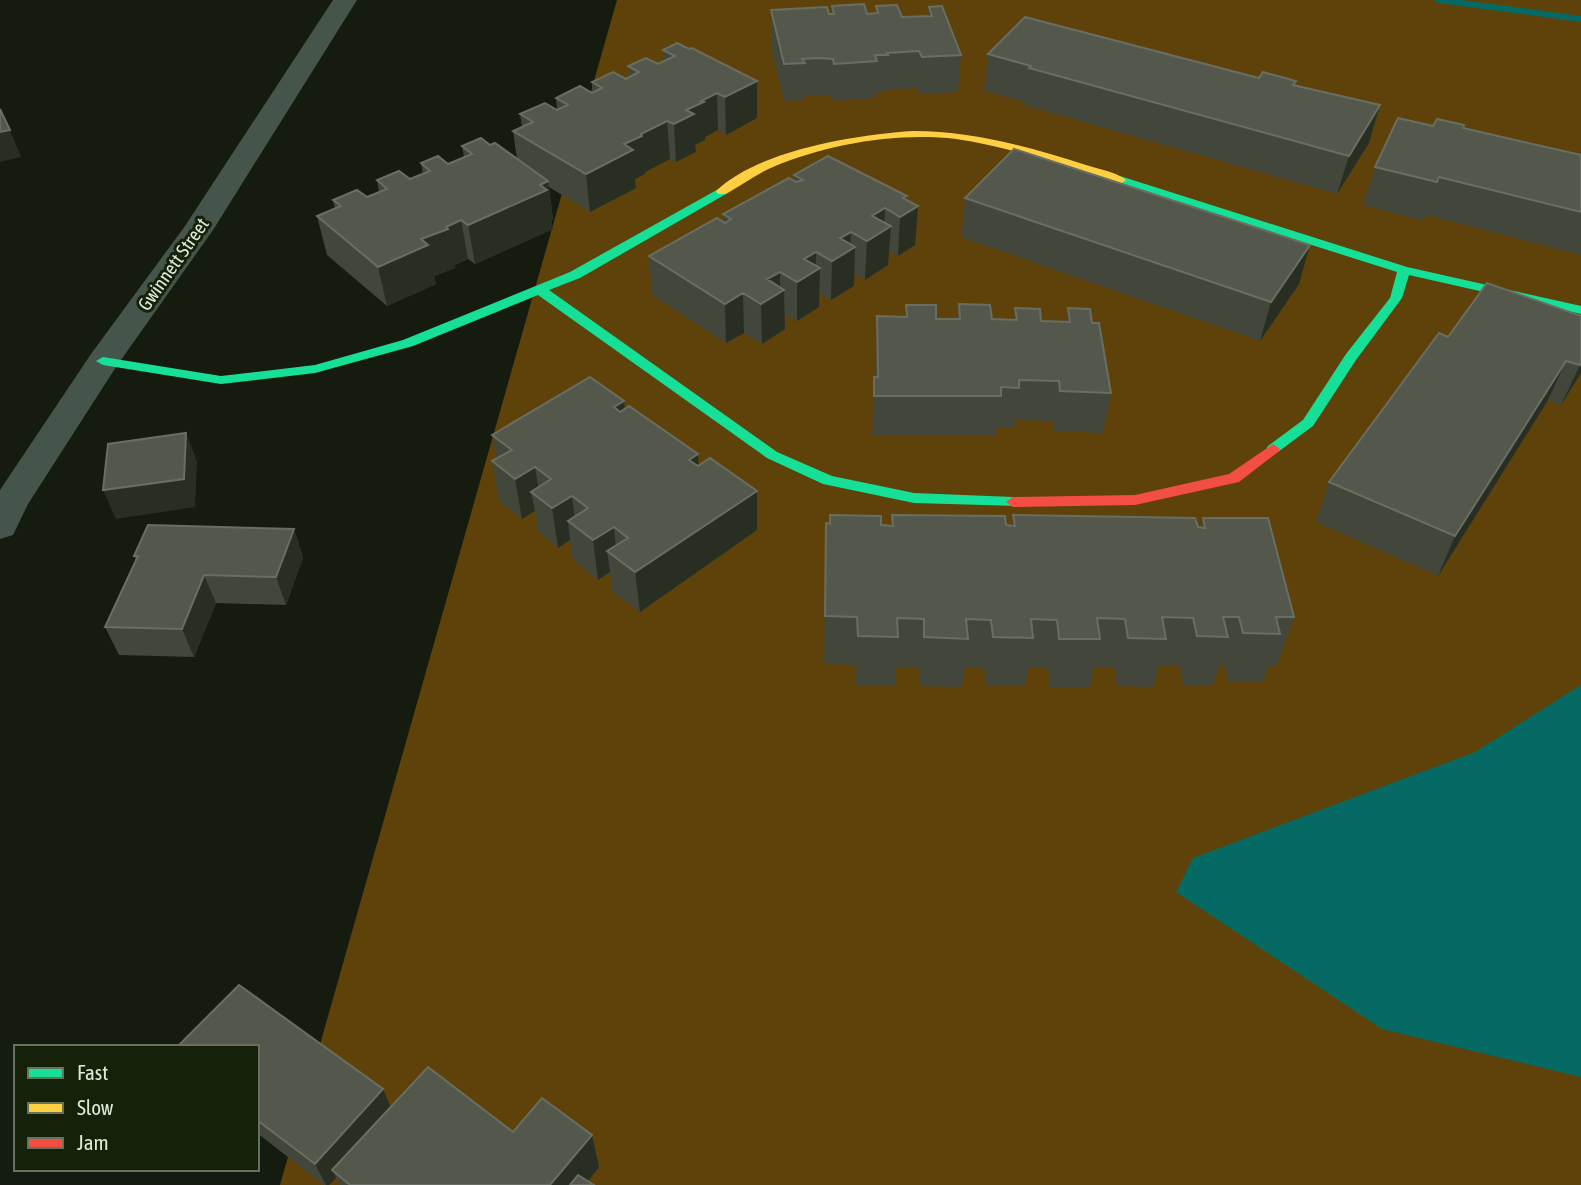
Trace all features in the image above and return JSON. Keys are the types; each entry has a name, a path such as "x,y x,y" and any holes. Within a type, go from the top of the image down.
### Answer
{"street":[{"name":"Gwinnett Street","path":"0,526 11,502 103,361 198,230 345,0"},
{"path":"103,361 220,380 315,369 408,343 575,275 772,163 840,144 893,136 953,135 1012,146 1404,270 1581,310"},
{"path":"540,290 772,455 828,480 914,498 1007,502 1135,500 1234,478 1308,423 1351,357 1396,298 1404,270"}],"shaded area":[{"path":"617,0 1581,0 1581,1185 280,1185"}],"water":[{"path":"1581,685 1581,1077 1382,1029 1176,892 1193,858 1475,752"}],"building":[{"path":"864,4 867,14 878,13 876,6 897,5 902,17 932,16 929,7 942,6 961,55 922,57 919,51 875,55 877,61 834,64 833,59 819,58 802,59 805,63 784,64 771,10 827,7 829,14 834,14 832,6"},
{"path":"1025,17 1259,78 1263,72 1296,81 1293,85 1380,105 1349,156 1029,68 1031,66 988,54"},
{"path":"677,43 757,81 725,97 717,93 701,101 704,102 686,110 694,114 674,124 667,121 641,134 642,136 624,144 633,150 586,174 513,131 533,122 520,114 545,103 557,110 568,105 556,98 580,86 592,93 602,88 592,82 613,72 626,79 639,72 628,66 646,58 658,64 675,56 663,50"},
{"path":"0,109 10,130 0,132"},
{"path":"1398,118 1433,126 1437,119 1464,125 1463,128 1581,155 1581,212 1439,177 1437,182 1375,167"},
{"path":"481,138 490,145 495,143 548,181 540,185 547,190 468,225 461,220 446,227 448,229 421,239 428,245 378,267 317,216 341,206 333,200 357,190 367,197 387,189 377,180 399,171 410,179 430,171 421,163 438,156 448,164 472,154 462,146"},
{"path":"1014,149 1310,245 1271,302 965,198"},
{"path":"828,156 907,196 903,198 918,206 900,217 885,208 872,216 891,226 867,241 851,232 840,238 855,247 832,261 816,252 804,259 820,268 797,282 780,272 767,279 784,290 761,304 743,293 725,304 649,256 717,218 725,223 731,219 723,214 789,178 796,182 803,180 794,175"},
{"path":"1487,283 1581,316 1581,363 1580,365 1566,361 1455,536 1329,482 1439,333 1448,337"},
{"path":"959,304 990,305 992,319 1017,320 1015,308 1040,309 1041,321 1070,322 1068,308 1090,309 1092,323 1099,323 1111,393 1060,391 1059,381 1019,380 1019,388 1001,387 1001,396 874,396 874,377 878,377 877,316 907,317 906,305 936,305 936,319 960,319"},
{"path":"590,377 624,401 614,407 620,412 629,406 698,454 689,460 698,466 710,458 757,491 635,572 607,551 628,538 614,527 593,540 568,521 588,508 572,496 552,508 531,492 551,479 535,467 515,479 492,461 512,450 492,435"},
{"path":"186,433 184,479 103,490 108,444"},
{"path":"830,515 881,516 881,525 893,526 892,515 1005,516 1006,525 1015,526 1013,515 1195,518 1198,527 1205,528 1203,518 1268,518 1294,617 1276,617 1280,634 1243,633 1239,617 1223,617 1228,637 1197,636 1193,618 1162,617 1166,639 1128,638 1125,619 1097,618 1100,639 1059,639 1057,620 1031,619 1033,638 993,637 991,620 966,619 968,639 924,637 924,619 897,618 898,637 858,636 857,617 825,616 826,523 830,524"},
{"path":"148,525 294,529 276,577 204,575 182,629 105,627 138,556 134,556"},
{"path":"239,985 383,1089 315,1164 259,1122 259,1045 179,1045"},
{"path":"428,1067 513,1132 542,1098 592,1135 550,1185 350,1185 332,1170"},
{"path":"578,1175 594,1185 570,1185"}],"waterway":[{"path":"1439,0 1581,19"}],"traffic: fast":[{"path":"1120,180 1404,270 1581,310"},
{"path":"103,361 221,380 315,369 408,343 575,275 722,191"},
{"path":"1273,449 1308,423 1351,357 1396,298 1404,270"},
{"path":"540,290 772,455 828,480 914,498 1013,502"}],"traffic: slow":[{"path":"722,191 760,169 793,156 864,139 913,134 956,136 998,144 1120,180"}],"traffic: jam":[{"path":"1013,502 1135,500 1234,478 1273,449"}]}
